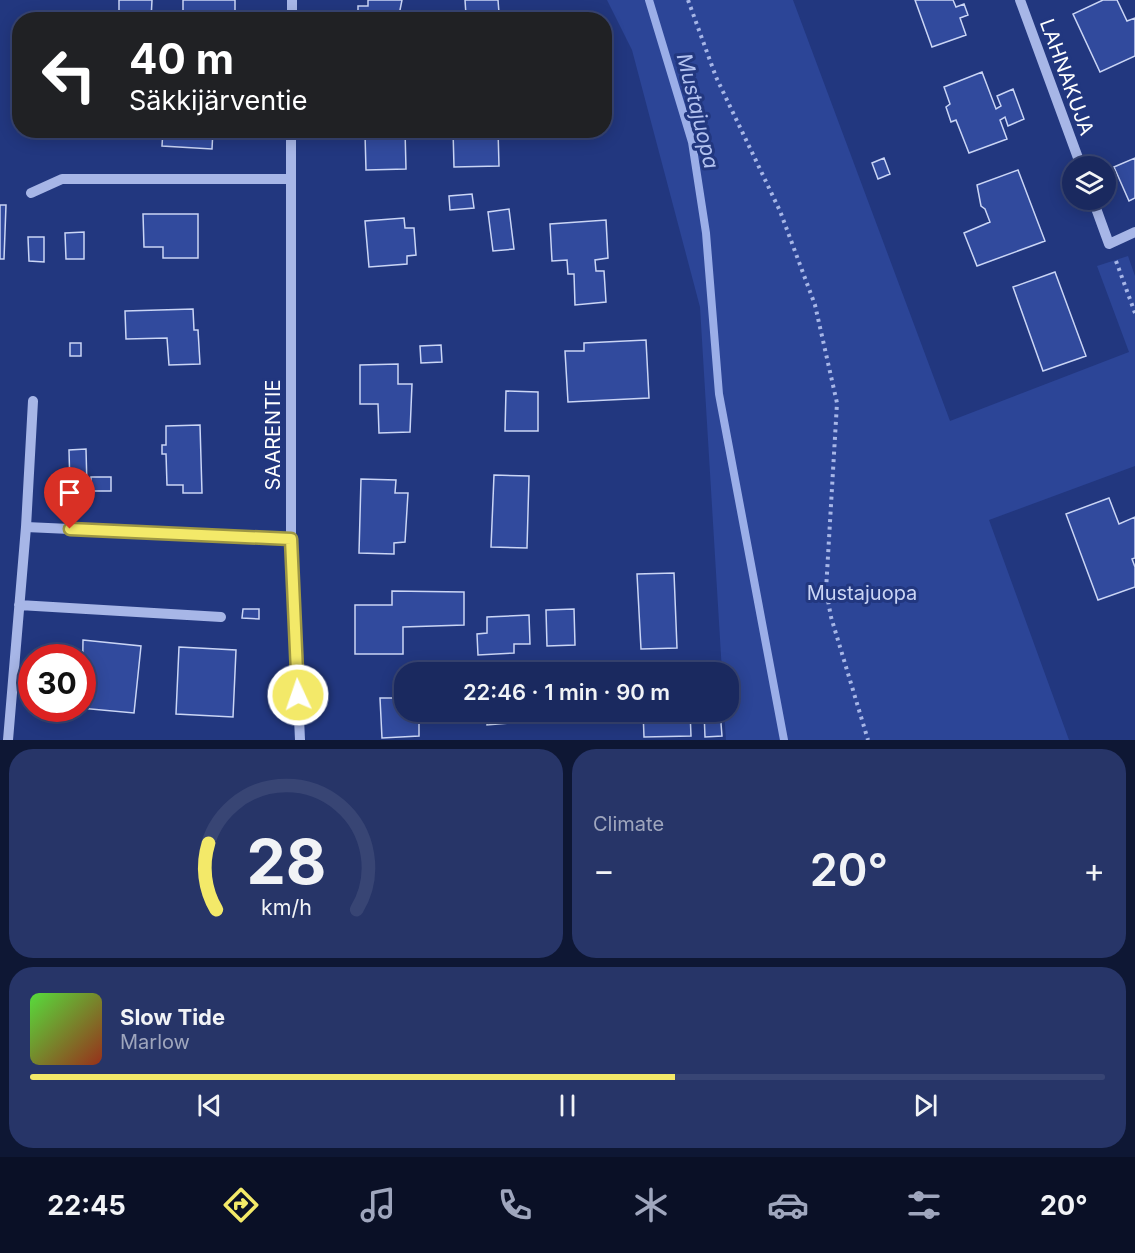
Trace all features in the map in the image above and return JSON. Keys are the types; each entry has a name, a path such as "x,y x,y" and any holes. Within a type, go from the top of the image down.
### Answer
{"street":[{"name":"LAHNAKUJA","path":"1020,0 1077,156"},
{"name":"SAARENTIE","path":"291,138 291,539 300,740"},
{"path":"31,193 62,179 291,179"},
{"path":"1097,210 1109,244 1135,232"},
{"path":"8,740 26,527 33,402"},
{"path":"26,527 291,539"},
{"path":"19,605 221,617"}],"path":[{"path":"688,0 716,77 780,211 815,305 837,403 826,590 831,617 868,740"},
{"path":"1109,244 1135,313"}],"green space":[{"name":"Mustajuopa","path":"607,0 793,0 950,421 1129,352 1097,266 1128,256 1135,276 1135,466 989,520 1069,740 726,740 725,722 739,722 739,662 721,662 700,307 632,50"}],"building":[{"path":"119,0 152,0 151,12 119,12"},
{"path":"183,0 235,0 235,12 183,12"},
{"path":"368,0 402,0 400,12 358,12 358,6 368,6"},
{"path":"465,0 498,0 499,12 466,12"},
{"path":"915,0 953,0 956,7 964,4 968,15 960,18 966,35 932,47"},
{"path":"1103,0 1117,0 1127,21 1135,18 1135,56 1100,72 1073,14"},
{"path":"982,72 996,109 1001,106 997,96 1013,89 1024,119 1008,126 1005,117 1000,120 1007,139 969,153 956,120 951,122 946,107 950,104 944,87"},
{"path":"162,138 213,138 212,149 162,146"},
{"path":"365,138 405,138 406,169 366,170"},
{"path":"453,138 498,138 499,166 454,167"},
{"path":"884,158 890,174 878,179 872,163"},
{"path":"1135,158 1135,198 1129,201 1116,172 1116,166"},
{"path":"1018,170 1045,241 977,266 964,233 990,222 985,209 981,206 977,185"},
{"path":"472,194 474,208 450,210 449,196"},
{"path":"0,205 6,205 4,259 0,259"},
{"path":"509,209 514,249 493,251 488,212"},
{"path":"143,214 198,214 198,258 163,258 163,247 144,247"},
{"path":"404,218 405,228 414,228 416,255 407,256 407,264 369,267 365,221"},
{"path":"606,220 608,258 595,260 596,271 604,271 606,302 575,305 574,274 568,274 567,260 552,261 550,224"},
{"path":"84,232 84,259 66,259 65,233"},
{"path":"28,237 44,237 44,262 29,261"},
{"path":"1055,272 1086,356 1043,371 1013,287"},
{"path":"193,309 194,330 198,330 200,364 169,365 167,338 126,339 125,311"},
{"path":"646,340 649,398 568,402 565,351 584,351 584,343"},
{"path":"70,343 81,343 81,356 70,356"},
{"path":"441,345 442,362 421,363 420,346"},
{"path":"398,364 398,384 412,384 410,432 379,433 378,404 360,404 360,365"},
{"path":"506,391 538,392 538,431 505,431"},
{"path":"200,425 202,493 183,493 183,485 167,485 166,454 162,454 162,445 166,445 166,426"},
{"path":"86,449 87,487 70,487 69,450"},
{"path":"494,475 529,476 527,548 491,547"},
{"path":"91,477 111,477 111,491 91,491"},
{"path":"361,479 396,480 395,493 408,493 405,542 394,543 394,554 359,553"},
{"path":"1109,498 1119,524 1135,517 1135,558 1132,559 1135,567 1135,587 1098,600 1066,514"},
{"path":"674,573 677,648 641,649 637,574"},
{"path":"392,591 464,592 464,625 403,627 403,654 355,654 355,605 392,605"},
{"path":"243,609 259,609 259,619 242,618"},
{"path":"574,609 575,645 547,646 546,610"},
{"path":"529,615 530,644 514,644 514,653 478,655 477,634 487,633 487,617"},
{"path":"83,640 141,646 134,713 96,709 96,644 83,644"},
{"path":"179,647 236,650 233,717 176,714"},
{"path":"380,698 394,698 394,722 419,722 419,736 382,738"},
{"path":"487,722 522,722 487,725"},
{"path":"643,722 690,722 691,736 644,737"},
{"path":"704,722 721,722 722,736 705,737"}],"waterway":[{"path":"649,0 692,142 706,233 719,394 784,740"}],"route":[{"path":"70,529 291,539 298,695"}]}
